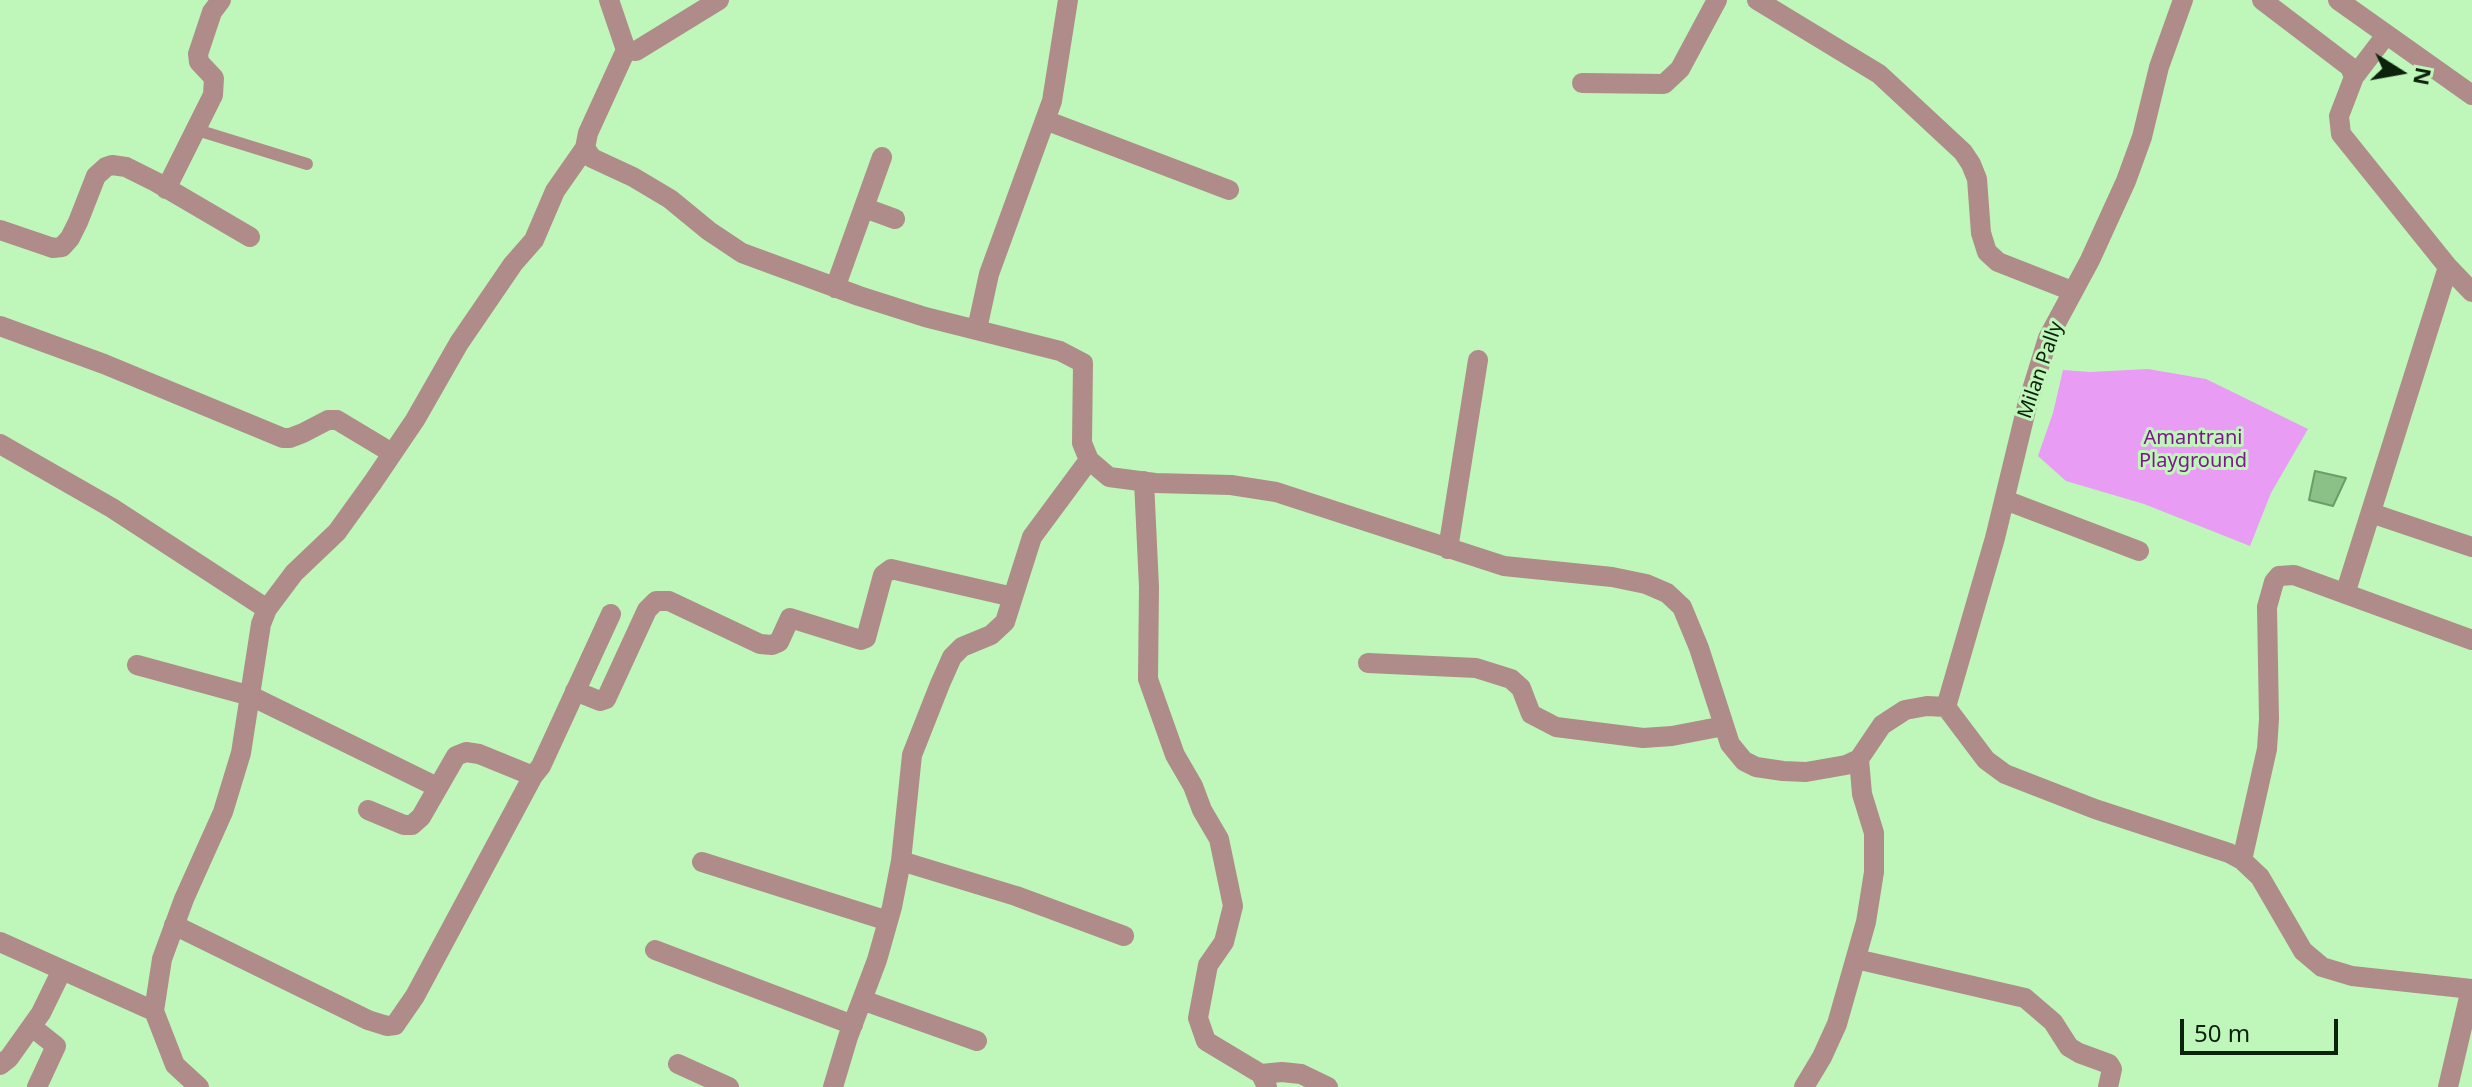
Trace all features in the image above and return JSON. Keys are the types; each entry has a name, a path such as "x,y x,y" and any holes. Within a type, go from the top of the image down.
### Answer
{"street":[{"path":"166,189 213,95 214,78 199,62 198,54 212,12 221,0"},
{"path":"199,1087 175,1065 154,1011 162,959 231,789 241,753 261,624 267,609 294,573 337,532 415,420 459,343 513,264 534,240 555,191 585,148 588,133 626,50 609,0"},
{"path":"626,50 636,51 719,0"},
{"path":"977,329 989,274 1052,101 1068,0"},
{"path":"1582,83 1664,84 1680,69 1717,0"},
{"path":"1757,0 1879,74 1963,152 1977,179 1981,233 1987,252 2014,271 2072,291"},
{"name":"Milan Pally","path":"1946,707 2048,338 2090,260 2126,181 2142,137 2159,67 2183,0"},
{"path":"2262,0 2342,60 2350,67 2354,77"},
{"path":"2338,0 2472,95"},
{"path":"2386,35 2354,77 2339,116 2341,134 2448,267 2472,292"},
{"path":"1045,120 1229,190"},
{"path":"585,148 592,158 670,199 742,253 835,288 925,317 1060,351 1083,363 1082,443 1089,460 1109,477 1231,485 1276,492 1504,566 1612,577 1646,584 1667,593 1682,607 1699,648 1730,744 1744,761 1756,767 1806,772 1846,765 1859,759 1882,725 1905,710 1946,707 1986,760 2005,774 2080,804 2242,860 2260,877 2303,951 2322,967 2352,976 2472,989 2448,1087"},
{"path":"835,288 882,157"},
{"path":"0,230 53,248 62,247 78,222 96,176 112,165 126,167 250,237"},
{"path":"865,208 895,219"},
{"path":"2345,594 2448,267"},
{"path":"0,326 104,364 283,438 290,438 328,420 337,420 392,453"},
{"path":"1448,549 1478,360"},
{"path":"0,444 112,508 267,609"},
{"path":"833,1087 888,921 901,861 912,755 940,684 952,657 962,647 991,635 1005,622 1032,537 1089,460"},
{"path":"1144,481 1149,587 1148,679 1175,755 1219,839 1233,906 1224,942 1208,965 1198,1018 1206,1041 1264,1080 1282,1072 1301,1074 1328,1087"},
{"path":"2005,500 2139,551"},
{"path":"2371,513 2472,547"},
{"path":"575,691 600,701 606,699 647,610 656,601 669,601 760,644 772,645 779,642 790,618 861,640 866,638 883,575 891,569 1013,597"},
{"path":"2242,860 2267,749 2267,607 2274,582 2279,576 2287,574 2472,640"},
{"path":"174,925 368,1020 387,1026 395,1025 415,996 541,766 611,614"},
{"path":"1368,663 1476,668 1511,679 1521,688 1531,714 1556,727 1643,738 1724,726"},
{"path":"137,665 251,696 437,787"},
{"path":"368,810 404,825 412,825 421,817 456,756 466,752 479,754 533,776"},
{"path":"1804,1087 1837,1024 1866,922 1874,872 1874,833 1862,794 1859,759"},
{"path":"901,861 1016,896 1124,936"},
{"path":"702,862 888,921"},
{"path":"0,942 154,1011"},
{"path":"655,950 853,1025"},
{"path":"1856,959 2025,998 2053,1022 2069,1047 2109,1064 2112,1069 2108,1087"},
{"path":"0,1065 32,1027 62,970"},
{"path":"862,1000 977,1041"},
{"path":"32,1027 56,1046 37,1087"},
{"path":"678,1064 729,1087"}],"lane":[{"path":"194,129 307,164"}],"green space":[{"name":"Amantrani Playground","path":"2148,369 2206,379 2308,429 2271,493 2250,546 2144,504 2066,481 2038,456 2053,413 2063,370"}],"building":[{"path":"2315,471 2346,478 2333,506 2309,500"}]}
